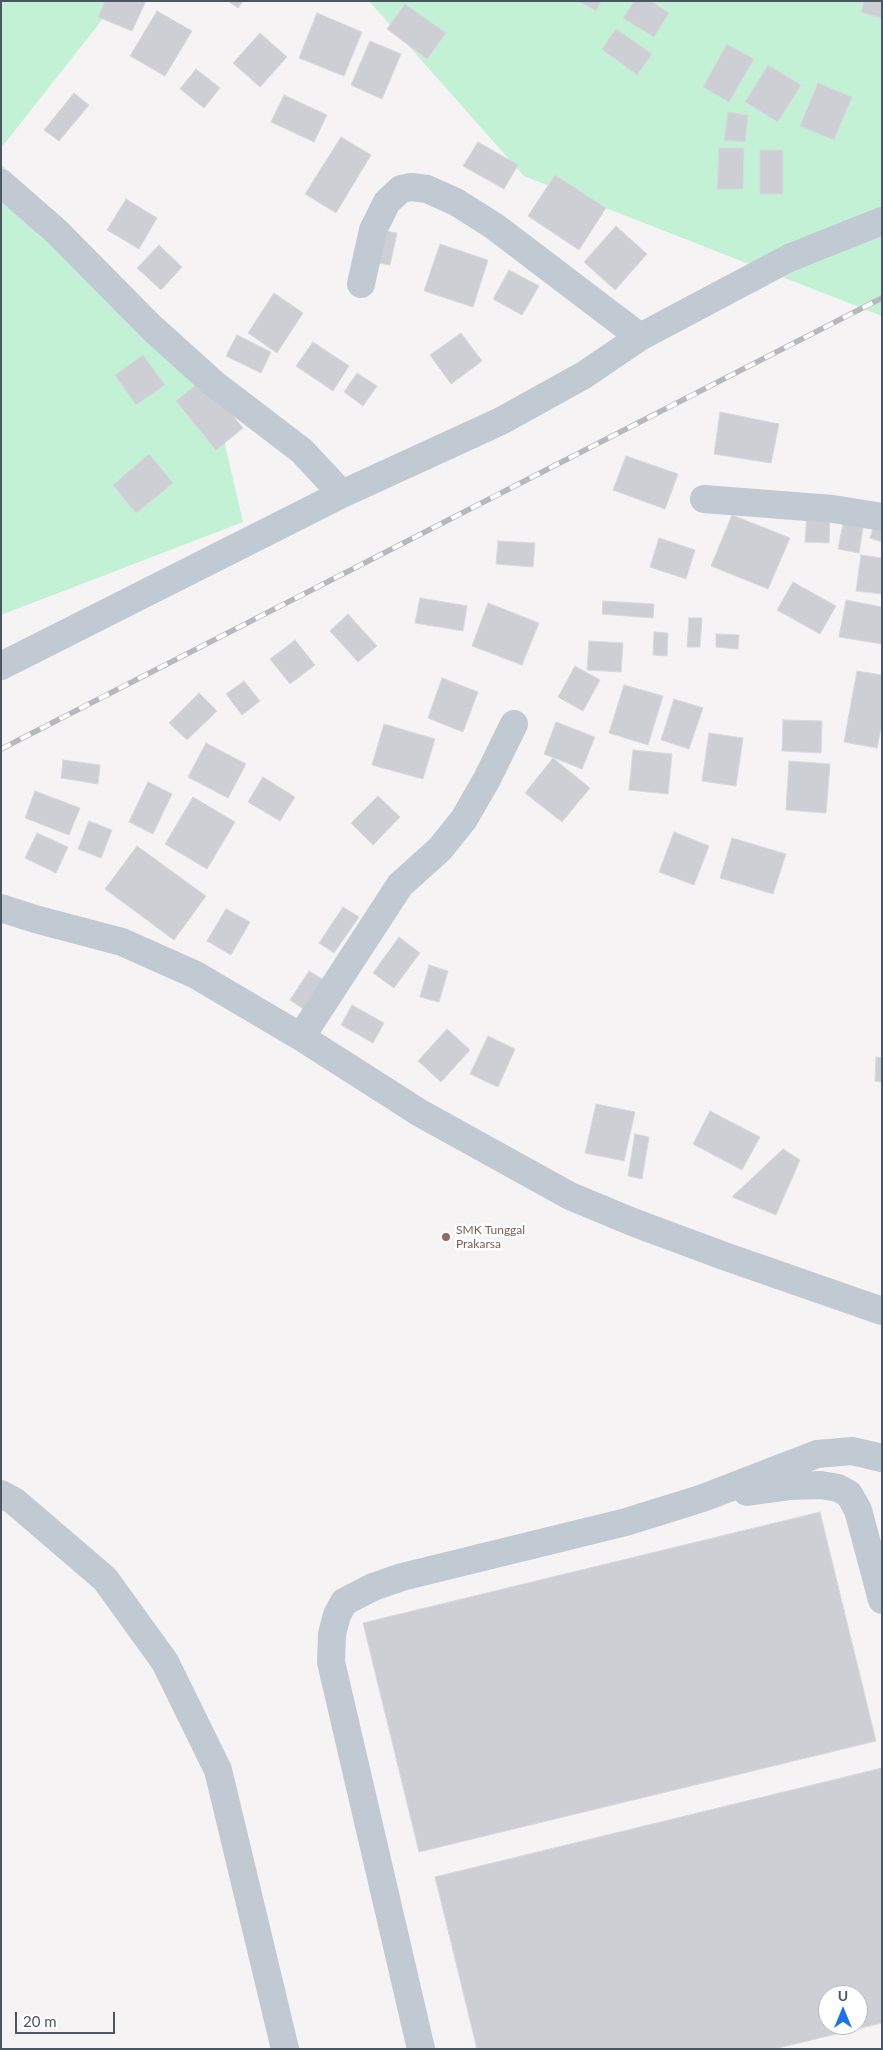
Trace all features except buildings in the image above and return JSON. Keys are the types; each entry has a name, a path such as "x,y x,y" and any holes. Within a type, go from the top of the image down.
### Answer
{"street":[{"path":"1,183 56,231 152,328 213,383 302,450 342,494"},
{"path":"361,284 373,230 387,202 401,189 411,187 427,189 456,202 494,226 640,336"},
{"path":"1,666 342,494 500,421 584,375 640,336 789,258 882,221"},
{"path":"704,499 814,507 882,517"},
{"path":"301,1037 400,885 440,849 464,819 487,779 514,724"},
{"path":"1,908 34,919 122,942 196,975 301,1037 420,1113 570,1196 635,1223 724,1256 882,1311"},
{"path":"1,929 34,919"},
{"path":"420,2049 331,1662 332,1634 337,1615 344,1602 373,1587 402,1577 626,1522 702,1498 816,1454 852,1451 882,1458"},
{"path":"702,1498 791,1486 821,1485 838,1488 849,1494 858,1510 882,1600"},
{"path":"1,1494 14,1501 105,1579 165,1662 218,1770 285,2049"}],"green space":[{"path":"1,1 117,1 1,148"},
{"path":"369,1 882,1 882,316 524,176"},
{"path":"1,164 216,406 243,522 1,615"}],"railway":[{"path":"1,749 882,298"}],"place":[{"name":"SMK Tunggal Prakarsa","path":"446,1237"}]}
